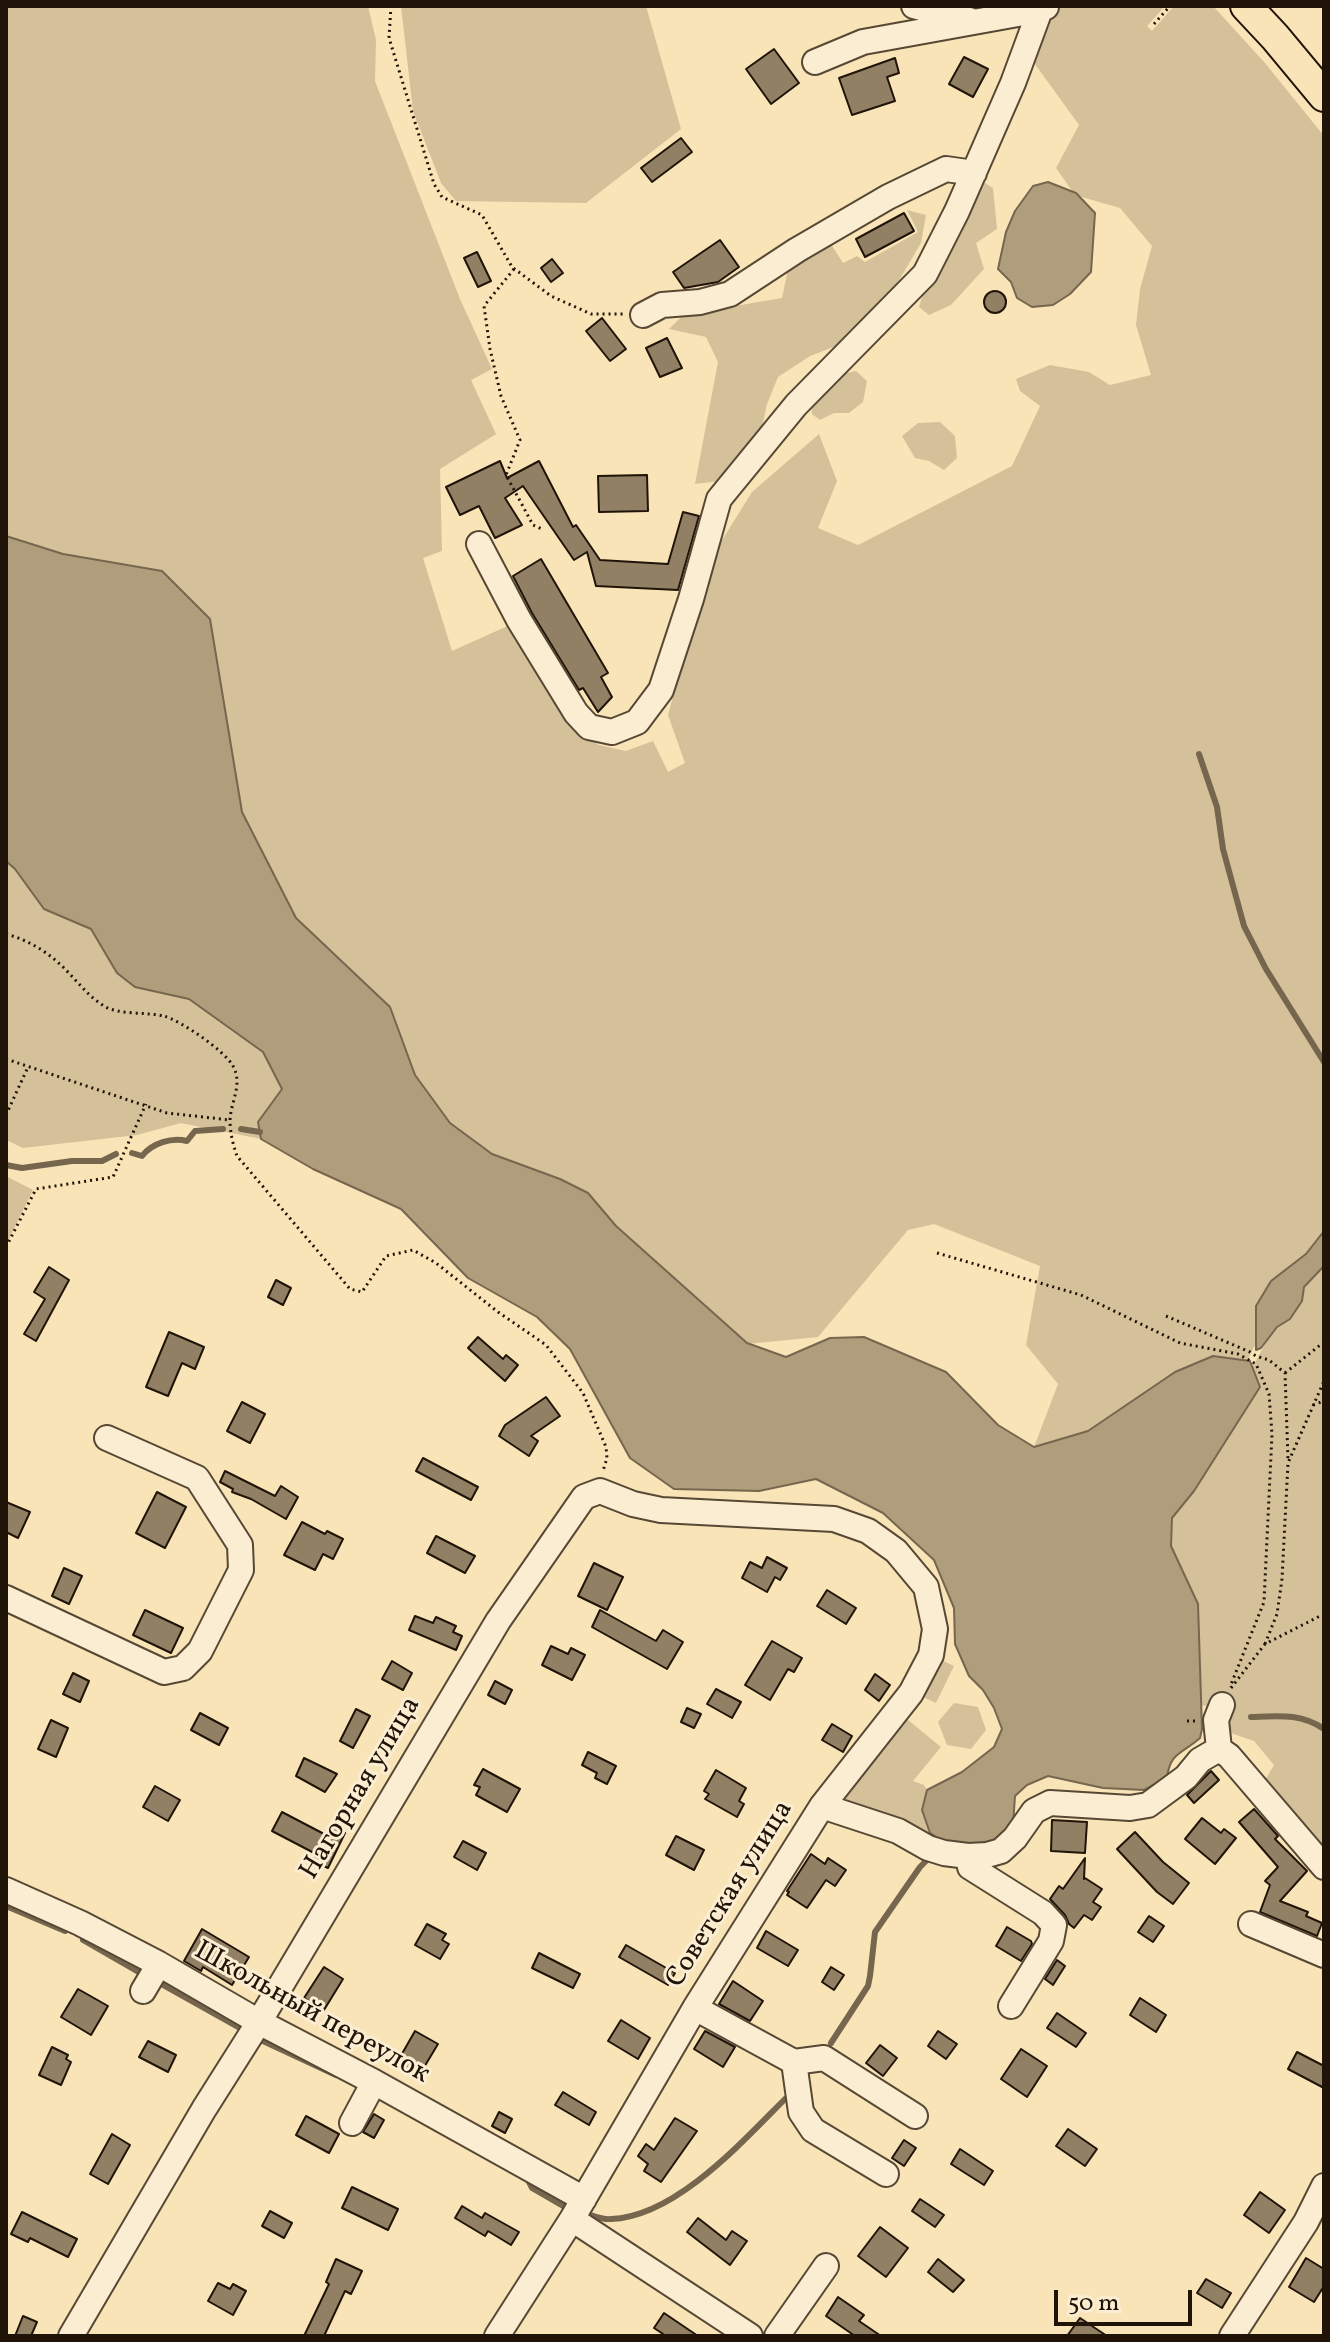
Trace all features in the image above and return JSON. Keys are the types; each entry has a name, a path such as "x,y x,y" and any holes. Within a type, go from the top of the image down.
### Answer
{"main road":[{"path":"1246,6 1324,96"}],"street":[{"path":"914,6 975,22"},
{"path":"815,62 863,42 1040,7"},
{"path":"479,544 519,620 576,713 589,727 612,732 637,722 661,690 719,499 796,405 925,274 1013,83 1040,7"},
{"path":"643,315 662,305 700,302 730,294 797,250 888,197 946,169 974,173"},
{"path":"6,1598 164,1672 190,1676 241,1570 248,1545 197,1478 107,1438"},
{"name":"Нагорная улица","path":"71,2336 498,1621 584,1497 600,1491 633,1504 661,1510 834,1519"},
{"name":"Советская улица","path":"497,2336 517,2293 578,2209 695,2008 822,1806 911,1693 931,1655 935,1629 926,1587 896,1551 868,1531 834,1519"},
{"path":"1225,1698 1216,1720 1219,1749 1229,1756 1324,1867"},
{"path":"822,1806 898,1831 928,1848 968,1856 1001,1851 1015,1838 1034,1811 1050,1803 1130,1808 1148,1805 1186,1777 1200,1760 1219,1749"},
{"path":"968,1856 970,1867 1043,1913 1054,1925 1051,1941 1011,2006"},
{"name":"Школьный переулок","path":"6,1890 80,1923 159,1964 259,2022 374,2082 578,2209 750,2336"},
{"path":"1251,1924 1324,1955"},
{"path":"143,1991 159,1964"},
{"path":"695,2008 794,2062 824,2058 915,2116"},
{"path":"794,2062 801,2112 813,2130 886,2174"},
{"path":"352,2123 374,2082"},
{"path":"1232,2336 1306,2222 1324,2186"},
{"path":"777,2336 826,2266"}],"path":[{"path":"391,6 389,38 434,184 442,197 482,215 514,269 551,296 591,314 643,315"},
{"path":"1154,24 1170,6"},
{"path":"514,269 484,306 501,396 520,440 506,475 533,525 542,529"},
{"path":"6,934 22,938 40,949 107,1009 166,1016 202,1037 233,1065 238,1084 230,1120 237,1156 350,1289 362,1292 386,1256 413,1250 436,1263 546,1345 583,1393 606,1447 607,1458 602,1474"},
{"path":"6,1059 167,1113 230,1120"},
{"path":"6,1115 29,1066"},
{"path":"6,1247 36,1189 113,1177 146,1104"},
{"path":"937,1253 1081,1295 1180,1343 1238,1354 1256,1364 1269,1394 1272,1434 1264,1602 1225,1698"},
{"path":"1166,1316 1269,1360 1285,1373 1288,1463 1282,1579 1277,1614 1265,1644 1225,1698"},
{"path":"1285,1373 1324,1342"},
{"path":"1288,1463 1324,1381"},
{"path":"1313,1405 1324,1401"},
{"path":"1265,1644 1324,1614"}],"shaded area":[{"path":"6,6 368,6 376,40 375,81 460,299 492,369 471,380 496,434 440,469 442,551 423,558 452,651 512,624 582,734 599,745 626,751 653,741 668,772 685,763 668,715 711,558 752,492 819,434 837,481 818,528 858,545 1012,466 1040,406 1020,391 1016,379 1050,365 1089,372 1110,385 1151,375 1136,325 1140,289 1152,246 1120,208 1075,195 1056,168 1079,125 1032,60 1047,14 1062,6 1165,6 1147,26 1152,31 1174,6 1213,6 1265,63 1324,136 1324,1231 1306,1254 1271,1281 1256,1306 1255,1345 1247,1361 1213,1356 1175,1373 1088,1431 1034,1447 1058,1384 1026,1345 1040,1266 934,1224 908,1230 818,1337 747,1344 616,1226 588,1193 560,1179 492,1154 450,1123 415,1075 390,1007 296,918 242,812 91,929 117,973 135,987 189,999 263,1052 282,1089 259,1122 261,1139 181,1123 137,1135 23,1148 6,1140"},
{"path":"401,6 646,6 681,129 586,203 456,201 441,183 413,111"},
{"path":"980,180 993,188 997,229 976,243 984,269 951,305 929,315 919,307 922,297 946,257"},
{"path":"1048,182 1076,193 1095,213 1091,272 1070,294 1053,305 1032,307 1017,298 1011,282 998,269 1006,232 1015,211 1033,186"},
{"path":"907,210 926,215 921,243 881,311 839,345 810,356 778,377 767,404 761,432 719,481 695,484 718,362 706,337 669,329 682,316 706,307 719,311 782,298 790,260 827,238 843,263 857,256 865,262 918,232"},
{"path":"856,371 867,381 863,402 849,413 834,413 820,420 812,414 811,404 838,375"},
{"path":"940,422 955,436 957,458 944,470 929,461 915,458 902,436 918,423"},
{"path":"6,536 63,554 162,571 210,619 242,812 296,918 390,1007 415,1075 450,1123 492,1154 560,1179 588,1193 616,1226 747,1343 786,1357 830,1338 864,1337 946,1372 998,1425 1034,1447 1088,1431 1175,1372 1213,1356 1250,1361 1260,1387 1194,1491 1172,1518 1171,1546 1198,1604 1202,1729 1200,1738 1174,1758 1167,1778 1144,1790 1103,1788 1048,1776 1027,1785 1015,1796 1013,1825 993,1843 941,1840 930,1833 922,1810 927,1790 962,1772 994,1747 1002,1729 983,1690 969,1676 955,1644 954,1608 934,1560 883,1513 816,1479 759,1491 674,1489 630,1458 570,1349 537,1317 468,1278 401,1209 313,1169 261,1139 258,1122 282,1089 263,1052 189,999 135,987 117,973 91,929 44,909 6,861"},
{"path":"6,1176 33,1190 7,1243 6,1243"},
{"path":"1324,1231 1324,1266 1304,1287 1302,1301 1290,1319 1277,1327 1256,1350 1256,1306 1271,1281 1306,1254"},
{"path":"1324,1266 1324,1857 1264,1782 1274,1765 1254,1741 1225,1731 1233,1713 1202,1705 1198,1604 1171,1546 1172,1518 1194,1491 1259,1387 1252,1368 1270,1335 1290,1319 1302,1301 1304,1287"},
{"path":"937,1658 954,1666 936,1703 919,1695"},
{"path":"954,1703 978,1707 986,1730 971,1749 947,1745 938,1722"},
{"path":"902,1715 941,1747 913,1781 924,1785 927,1790 922,1810 930,1833 908,1828 841,1799"}],"building":[{"path":"774,49 799,83 771,104 746,69"},
{"path":"964,57 988,69 973,97 949,84"},
{"path":"895,58 899,73 887,77 895,101 852,115 839,78"},
{"path":"681,138 692,152 652,182 641,168"},
{"path":"904,213 914,231 865,257 856,239"},
{"path":"720,240 739,267 718,282 684,288 673,272"},
{"path":"477,252 491,281 478,287 464,258"},
{"path":"552,259 563,273 551,282 541,268"},
{"path":"995,291 1006,302 995,313 984,302"},
{"path":"602,318 626,349 610,361 586,331"},
{"path":"667,338 682,368 660,377 646,348"},
{"path":"500,461 507,478 539,461 573,527 576,525 600,560 668,564 683,512 699,516 678,590 596,586 587,552 574,560 523,486 505,498 522,525 495,538 479,506 460,515 446,487"},
{"path":"647,475 648,511 599,512 598,476"},
{"path":"541,559 608,673 601,677 612,697 598,712 583,688 579,690 513,576"},
{"path":"49,1267 69,1280 36,1341 24,1334 45,1299 34,1292"},
{"path":"276,1280 291,1288 283,1305 268,1297"},
{"path":"169,1332 204,1347 195,1369 182,1363 168,1396 146,1387"},
{"path":"478,1337 503,1359 506,1355 518,1365 505,1381 468,1348"},
{"path":"546,1397 560,1416 531,1436 538,1441 529,1456 499,1436 505,1425"},
{"path":"242,1402 265,1414 250,1443 227,1431"},
{"path":"423,1458 478,1487 471,1500 416,1471"},
{"path":"225,1471 275,1496 281,1486 298,1497 286,1519 232,1492 233,1489 220,1482"},
{"path":"157,1492 186,1507 165,1548 136,1533"},
{"path":"6,1502 30,1512 18,1538 6,1532"},
{"path":"302,1522 343,1539 333,1559 323,1554 315,1570 284,1555"},
{"path":"436,1536 475,1556 465,1573 427,1553"},
{"path":"767,1557 787,1568 780,1580 775,1577 767,1592 742,1578 750,1562 762,1568"},
{"path":"594,1563 623,1577 607,1610 578,1596"},
{"path":"64,1568 82,1576 69,1604 52,1596"},
{"path":"827,1590 856,1608 846,1624 817,1606"},
{"path":"145,1610 183,1628 171,1653 133,1635"},
{"path":"600,1610 656,1641 663,1630 683,1642 667,1669 592,1627"},
{"path":"415,1616 433,1623 436,1617 456,1626 453,1632 462,1636 456,1650 409,1630"},
{"path":"772,1641 802,1658 794,1672 788,1669 770,1700 745,1685"},
{"path":"551,1646 568,1654 571,1648 585,1655 572,1680 542,1665"},
{"path":"392,1661 412,1673 403,1690 382,1679"},
{"path":"73,1673 89,1681 80,1702 63,1694"},
{"path":"875,1674 890,1685 879,1701 865,1690"},
{"path":"495,1681 512,1690 505,1704 488,1695"},
{"path":"716,1689 741,1702 732,1718 707,1704"},
{"path":"687,1708 701,1714 694,1728 681,1722"},
{"path":"356,1709 370,1716 353,1748 340,1741"},
{"path":"200,1713 228,1728 219,1745 191,1730"},
{"path":"51,1720 68,1728 56,1757 38,1749"},
{"path":"832,1724 852,1736 843,1752 822,1740"},
{"path":"588,1752 616,1766 607,1784 595,1778 597,1773 582,1765"},
{"path":"304,1758 337,1774 325,1792 296,1776"},
{"path":"483,1769 520,1789 507,1812 476,1795 480,1787 474,1785"},
{"path":"716,1770 746,1788 739,1801 744,1804 737,1817 705,1799 709,1794 704,1791"},
{"path":"1211,1771 1219,1780 1194,1803 1187,1795"},
{"path":"155,1786 180,1800 168,1821 143,1807"},
{"path":"1254,1809 1278,1836 1275,1839 1307,1871 1280,1901 1308,1912 1306,1916 1322,1923 1317,1936 1260,1912 1270,1885 1265,1881 1278,1867 1239,1822"},
{"path":"282,1812 326,1835 331,1826 345,1833 328,1868 313,1861 316,1854 272,1831"},
{"path":"1202,1818 1221,1833 1224,1829 1236,1838 1215,1864 1185,1839"},
{"path":"1052,1820 1087,1822 1085,1853 1051,1851"},
{"path":"1135,1832 1163,1862 1189,1883 1173,1904 1157,1892 1117,1849"},
{"path":"676,1836 704,1850 694,1870 666,1855"},
{"path":"463,1841 486,1853 477,1870 454,1857"},
{"path":"811,1854 825,1864 828,1858 846,1870 835,1886 826,1880 807,1908 787,1895 787,1891"},
{"path":"1085,1858 1084,1879 1102,1889 1093,1902 1101,1907 1092,1920 1084,1915 1074,1928 1050,1899 1059,1886 1063,1889"},
{"path":"1149,1916 1164,1926 1153,1942 1138,1932"},
{"path":"427,1924 446,1934 442,1940 449,1944 440,1959 415,1945"},
{"path":"1007,1927 1031,1941 1021,1961 996,1946"},
{"path":"202,1929 249,1957 232,1985 203,1967 201,1971 184,1961"},
{"path":"766,1931 798,1950 788,1966 757,1948"},
{"path":"626,1945 675,1973 668,1985 619,1957"},
{"path":"539,1953 580,1974 573,1988 532,1968"},
{"path":"1057,1960 1065,1966 1053,1985 1045,1979"},
{"path":"324,1967 343,1979 324,2010 304,1998"},
{"path":"831,1967 844,1975 834,1990 822,1982"},
{"path":"733,1981 763,2001 750,2021 719,2004"},
{"path":"78,1989 108,2006 91,2035 61,2017"},
{"path":"1140,1998 1166,2015 1156,2032 1130,2015"},
{"path":"1057,2013 1086,2033 1076,2047 1047,2028"},
{"path":"621,2020 650,2038 638,2059 608,2041"},
{"path":"415,2031 438,2044 417,2079 395,2066"},
{"path":"705,2031 735,2047 723,2067 694,2049"},
{"path":"938,2031 957,2044 946,2059 928,2046"},
{"path":"148,2041 176,2055 168,2072 139,2057"},
{"path":"880,2045 897,2058 883,2076 866,2063"},
{"path":"52,2047 68,2055 66,2059 71,2062 61,2085 39,2075"},
{"path":"1021,2049 1047,2066 1027,2097 1001,2079"},
{"path":"1297,2052 1324,2066 1324,2088 1288,2069"},
{"path":"563,2092 596,2112 589,2125 555,2105"},
{"path":"499,2112 512,2119 505,2133 492,2126"},
{"path":"374,2114 384,2120 374,2138 363,2132"},
{"path":"306,2116 339,2134 329,2153 296,2135"},
{"path":"675,2118 697,2131 661,2182 644,2171 648,2164 638,2156 646,2144 654,2150"},
{"path":"1068,2129 1097,2149 1085,2166 1056,2146"},
{"path":"112,2134 130,2145 108,2184 90,2174"},
{"path":"904,2140 916,2148 904,2166 892,2158"},
{"path":"960,2149 993,2171 984,2185 951,2164"},
{"path":"352,2187 398,2209 388,2230 342,2208"},
{"path":"1260,2192 1285,2210 1269,2233 1244,2215"},
{"path":"920,2199 944,2215 935,2227 912,2211"},
{"path":"462,2206 482,2218 485,2213 519,2232 511,2245 488,2231 485,2236 455,2218"},
{"path":"270,2211 292,2223 284,2238 262,2226"},
{"path":"22,2212 77,2239 68,2257 30,2238 28,2242 11,2234"},
{"path":"698,2218 726,2240 732,2231 747,2241 730,2265 687,2232"},
{"path":"880,2227 908,2248 886,2277 858,2256"},
{"path":"1306,2258 1324,2269 1324,2286 1314,2302 1289,2287"},
{"path":"336,2259 362,2271 351,2294 345,2291 324,2336 304,2336 329,2284 326,2282"},
{"path":"938,2259 964,2280 953,2292 928,2272"},
{"path":"1206,2279 1231,2293 1222,2308 1197,2293"},
{"path":"218,2283 230,2289 233,2284 246,2291 233,2315 208,2301"},
{"path":"838,2297 864,2315 859,2321 881,2336 855,2336 826,2316"},
{"path":"664,2313 698,2336 666,2336 654,2328"},
{"path":"23,2316 37,2322 31,2336 15,2336"},
{"path":"1080,2318 1107,2336 1067,2336"}],"waterway":[{"path":"1199,754 1217,807 1223,849 1244,926 1266,969 1324,1062"},
{"path":"132,1153 142,1156 163,1142 187,1141 195,1131 223,1129"},
{"path":"241,1129 260,1132"},
{"path":"6,1165 22,1168 72,1161 102,1161 116,1154"},
{"path":"1251,1717 1298,1718 1324,1729"},
{"path":"831,2043 868,1986 875,1932 928,1859"},
{"path":"6,1906 65,1931"},
{"path":"83,1940 142,1974"},
{"path":"163,1985 238,2027"},
{"path":"263,2041 336,2075"},
{"path":"587,2214 611,2219 635,2215 659,2205 706,2174 785,2099"},
{"path":"527,2178 532,2188 570,2210"}]}
